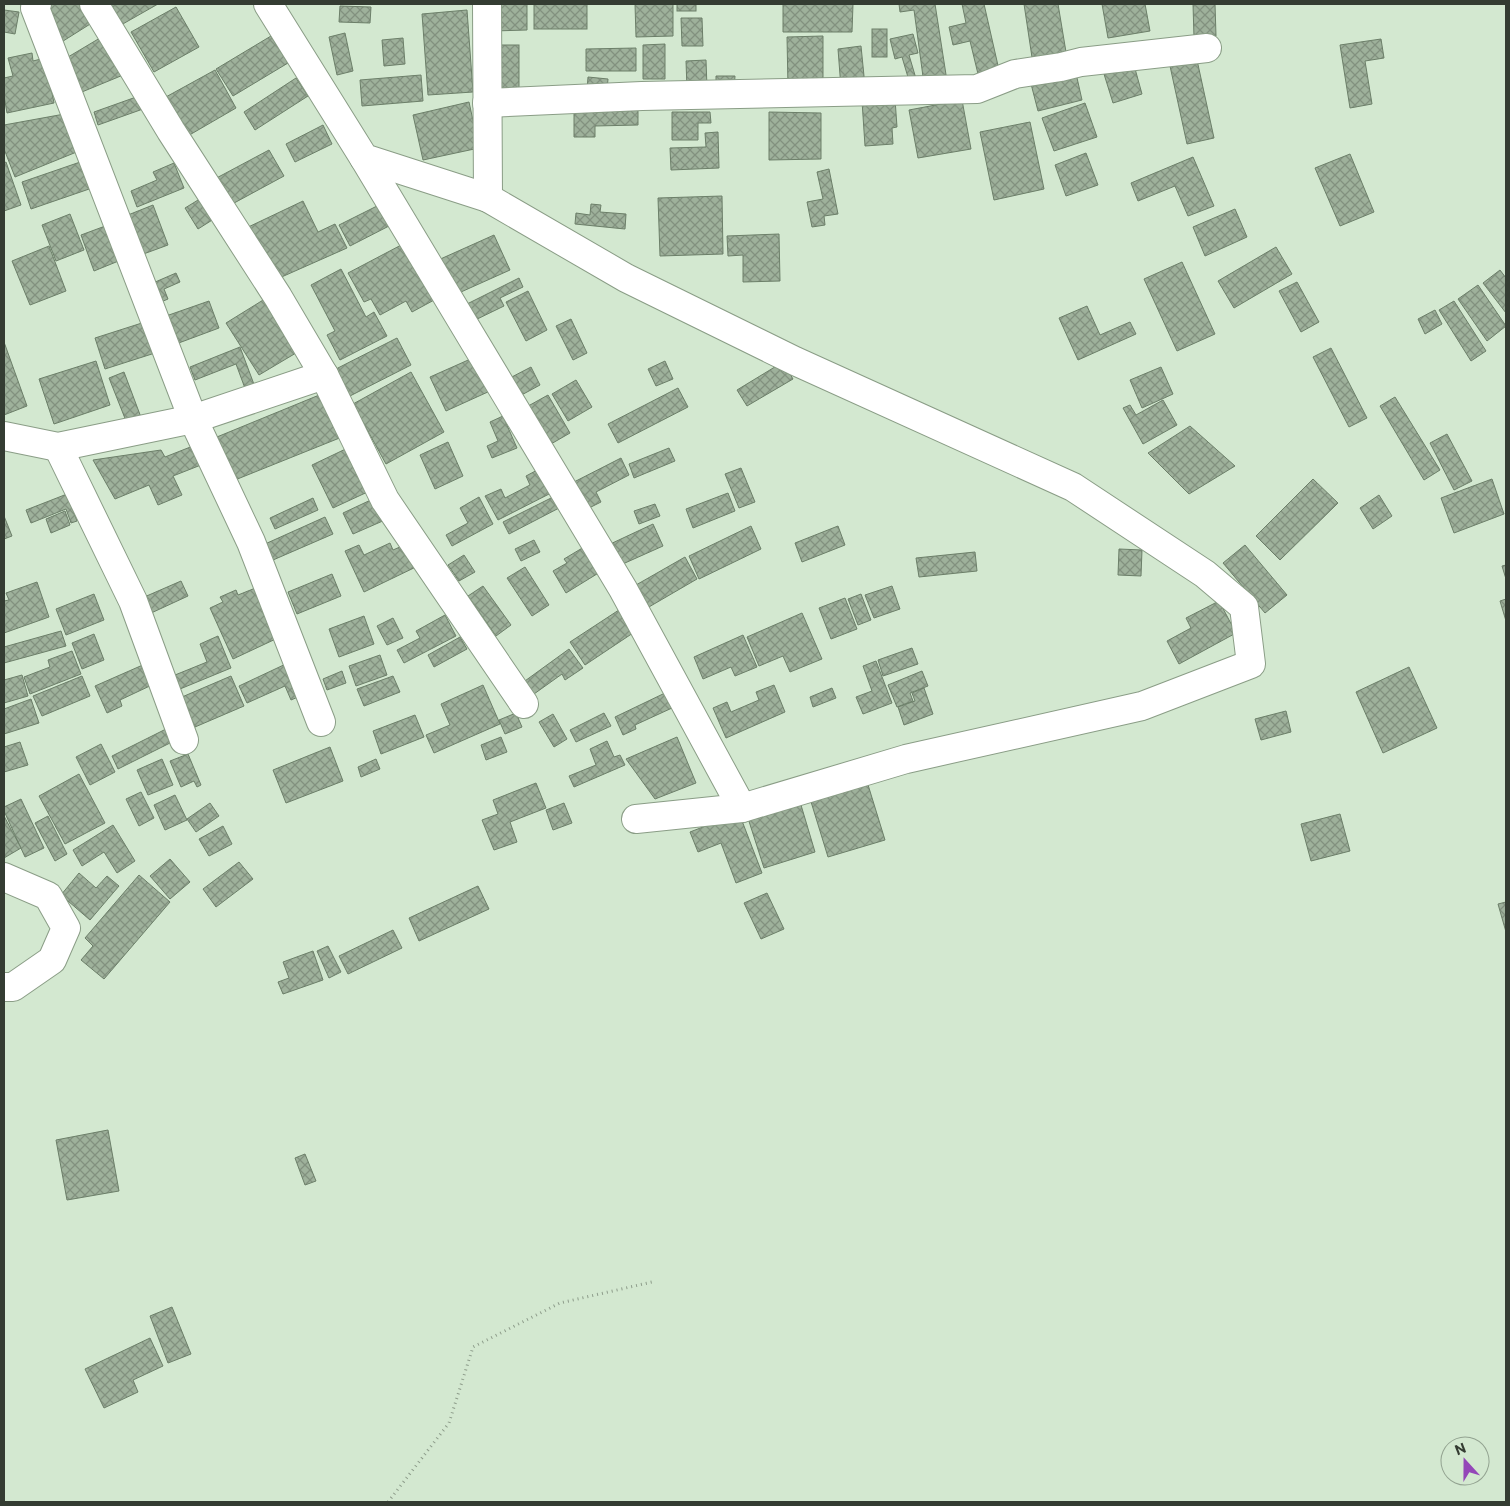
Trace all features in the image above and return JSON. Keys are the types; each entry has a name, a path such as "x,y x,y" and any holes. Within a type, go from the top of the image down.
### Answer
{"street":[{"path":"37,4 35,8 193,419 251,542 321,722"},
{"path":"94,4 171,131 278,297 324,375 385,500 524,704"},
{"path":"268,4 364,158 623,589 742,808"},
{"path":"487,4 488,198"},
{"path":"487,103 642,96 976,88 1015,74 1082,62 1206,48"},
{"path":"364,158 488,198 634,282 795,361 1073,487 1188,563 1244,607 1251,664 1142,706 906,758 742,808 636,819"},
{"path":"4,436 58,447 193,419 324,375"},
{"path":"58,447 133,601 184,740"},
{"path":"4,877 48,896 66,928 52,960 13,987 4,987"}],"path":[{"path":"388,1502 450,1423 474,1348 560,1304 652,1282"}],"building":[{"path":"48,4 86,4 95,21 60,43"},
{"path":"109,4 158,4 121,25"},
{"path":"493,4 527,4 527,30 493,31"},
{"path":"534,4 587,4 587,29 534,29"},
{"path":"635,4 673,4 673,36 636,37"},
{"path":"677,4 696,4 696,11 677,11"},
{"path":"783,4 853,4 852,32 783,32"},
{"path":"899,4 935,4 947,81 924,84 914,10 900,12"},
{"path":"962,4 984,4 999,70 978,74 970,41 953,45 949,27 966,23"},
{"path":"1024,4 1058,4 1067,58 1033,64"},
{"path":"1102,4 1145,4 1150,31 1108,38"},
{"path":"1193,4 1215,4 1216,36 1194,38"},
{"path":"340,6 371,7 370,23 339,22"},
{"path":"176,7 199,47 154,72 131,32"},
{"path":"4,10 19,12 15,34 4,32"},
{"path":"467,10 473,92 428,95 422,14"},
{"path":"681,18 702,18 703,46 682,46"},
{"path":"872,29 887,29 887,57 872,57"},
{"path":"345,33 353,71 337,75 329,37"},
{"path":"913,34 918,53 909,55 917,82 910,84 902,57 895,59 890,39"},
{"path":"105,35 128,73 77,94 63,60"},
{"path":"271,36 288,63 233,96 216,69"},
{"path":"823,36 823,86 788,87 787,37"},
{"path":"403,38 405,64 384,66 382,40"},
{"path":"1381,39 1384,58 1365,61 1372,104 1350,108 1340,45"},
{"path":"665,44 665,79 643,79 643,45"},
{"path":"495,45 519,45 519,89 495,89"},
{"path":"861,46 865,86 841,88 838,49"},
{"path":"636,48 636,71 586,71 586,49"},
{"path":"32,53 33,61 45,58 54,103 7,113 4,96 4,78 13,76 8,58"},
{"path":"706,60 707,88 687,89 686,61"},
{"path":"1197,60 1214,138 1187,144 1170,66"},
{"path":"1134,65 1142,94 1113,103 1104,74"},
{"path":"1075,69 1082,100 1038,111 1030,80"},
{"path":"215,70 236,108 186,137 164,98"},
{"path":"421,75 423,101 362,106 360,80"},
{"path":"716,76 735,76 734,91 716,90"},
{"path":"588,77 608,79 607,91 587,90"},
{"path":"296,78 308,96 255,130 244,112"},
{"path":"139,96 143,109 98,125 94,112"},
{"path":"895,99 897,127 892,128 893,144 865,146 862,101"},
{"path":"962,100 971,149 918,158 909,110"},
{"path":"469,102 479,148 423,160 413,115"},
{"path":"574,103 638,103 638,125 595,126 595,137 574,137"},
{"path":"1085,103 1097,137 1054,151 1042,118"},
{"path":"672,112 710,112 711,123 698,123 698,140 672,140"},
{"path":"769,112 821,113 821,159 769,160"},
{"path":"70,113 84,149 15,177 4,149 4,125"},
{"path":"1030,122 1044,189 994,200 980,132"},
{"path":"323,125 332,144 295,162 286,144"},
{"path":"718,132 719,168 671,170 670,148 706,147 705,133"},
{"path":"269,150 284,176 223,209 209,182"},
{"path":"1086,153 1098,185 1066,196 1055,165"},
{"path":"1350,154 1374,212 1340,226 1315,168"},
{"path":"1193,157 1214,206 1188,216 1175,186 1138,201 1131,183"},
{"path":"86,160 95,187 31,209 22,182"},
{"path":"6,162 21,205 4,211 4,163"},
{"path":"174,163 184,188 137,207 131,191 157,180 153,172"},
{"path":"829,169 838,214 824,216 825,225 812,227 807,202 823,199 817,172"},
{"path":"722,196 723,254 660,256 658,198"},
{"path":"203,197 217,217 198,229 185,208"},
{"path":"303,201 318,232 335,224 347,248 277,279 242,230"},
{"path":"591,204 601,205 600,212 626,214 625,229 575,224 576,213 590,215"},
{"path":"153,205 168,245 138,256 123,217"},
{"path":"379,205 389,226 350,246 339,225"},
{"path":"1235,209 1247,237 1205,256 1193,227"},
{"path":"70,214 84,250 56,261 42,225"},
{"path":"108,225 121,260 94,271 81,235"},
{"path":"779,234 780,281 743,282 743,255 728,256 727,236"},
{"path":"494,235 510,270 452,296 436,261"},
{"path":"405,243 436,299 412,312 406,301 380,315 371,299 364,302 348,273"},
{"path":"49,246 66,291 30,305 12,261"},
{"path":"1276,247 1292,274 1234,308 1218,281"},
{"path":"1182,262 1215,334 1177,351 1144,279"},
{"path":"341,269 366,317 374,312 387,336 340,360 327,335 335,331 311,285"},
{"path":"1500,270 1506,278 1506,313 1483,283"},
{"path":"176,273 180,282 164,289 168,299 154,305 146,286"},
{"path":"519,278 523,287 500,298 504,306 469,323 461,307"},
{"path":"1297,282 1319,322 1301,332 1279,291"},
{"path":"1478,285 1506,326 1487,341 1458,299"},
{"path":"528,291 547,330 526,341 506,302"},
{"path":"268,297 301,350 259,375 226,323"},
{"path":"209,301 219,328 176,344 166,316"},
{"path":"1454,301 1486,351 1471,361 1439,310"},
{"path":"1087,306 1100,335 1130,322 1136,334 1078,360 1059,318"},
{"path":"1435,310 1442,324 1425,334 1418,319"},
{"path":"571,319 587,353 573,360 556,326"},
{"path":"145,322 155,353 105,369 95,338"},
{"path":"397,338 411,365 344,399 330,372"},
{"path":"4,342 27,406 4,415"},
{"path":"240,347 255,387 246,391 236,364 195,380 190,367"},
{"path":"1331,348 1367,418 1349,427 1313,357"},
{"path":"475,357 490,391 446,411 430,377"},
{"path":"96,361 110,405 54,424 39,379"},
{"path":"665,361 673,379 656,386 648,369"},
{"path":"783,362 793,379 747,406 737,390"},
{"path":"531,367 540,385 516,398 506,380"},
{"path":"1161,367 1173,394 1142,408 1130,380"},
{"path":"124,372 142,420 128,426 109,378"},
{"path":"411,372 444,432 386,464 353,404"},
{"path":"576,380 592,407 568,421 552,394"},
{"path":"678,388 688,407 618,443 608,424"},
{"path":"329,391 347,435 230,482 212,439"},
{"path":"548,395 570,433 544,448 521,410"},
{"path":"1395,397 1440,470 1424,480 1380,406"},
{"path":"1163,400 1177,425 1143,444 1123,408 1130,405 1136,415"},
{"path":"503,416 517,448 492,458 487,446 498,441 490,422"},
{"path":"1190,426 1235,466 1189,494 1148,453"},
{"path":"1447,434 1472,481 1454,490 1430,443"},
{"path":"448,442 463,476 435,489 420,455"},
{"path":"198,444 206,463 173,476 182,495 158,505 149,485 115,499 93,460 161,450 165,457"},
{"path":"354,445 374,489 333,508 312,465"},
{"path":"669,448 675,461 634,478 629,464"},
{"path":"621,458 629,475 596,492 601,502 585,510 572,483"},
{"path":"543,467 555,491 498,520 485,496 501,489 505,498 530,485 526,476"},
{"path":"741,468 755,502 739,508 725,474"},
{"path":"1313,479 1338,503 1280,560 1256,536"},
{"path":"1492,479 1504,514 1454,533 1441,498"},
{"path":"728,493 735,511 693,528 686,509"},
{"path":"67,494 77,521 71,523 66,509 31,523 26,510"},
{"path":"1379,495 1392,516 1373,529 1360,508"},
{"path":"555,496 561,507 509,534 503,522"},
{"path":"479,497 493,524 452,546 446,535 468,523 460,508"},
{"path":"313,498 318,510 275,529 270,518"},
{"path":"375,498 385,520 353,534 343,513"},
{"path":"655,504 660,516 639,524 634,511"},
{"path":"65,511 70,525 51,533 46,519"},
{"path":"4,516 12,536 4,539"},
{"path":"325,517 333,534 273,560 265,544"},
{"path":"653,524 663,546 616,567 606,546"},
{"path":"751,526 761,549 699,579 689,556"},
{"path":"838,526 845,545 802,562 795,543"},
{"path":"534,540 540,552 521,561 515,549"},
{"path":"390,543 393,550 409,543 420,565 364,592 345,551 359,545 364,555"},
{"path":"589,544 605,569 566,593 553,571 567,563 564,559"},
{"path":"1245,545 1287,595 1265,613 1223,563"},
{"path":"1119,549 1142,550 1141,576 1118,575"},
{"path":"975,552 977,571 919,577 916,558"},
{"path":"464,555 475,572 459,581 448,565"},
{"path":"685,557 697,579 642,611 629,589"},
{"path":"1506,565 1506,579 1502,566"},
{"path":"525,567 549,605 532,616 507,578"},
{"path":"332,574 341,596 297,614 288,592"},
{"path":"181,581 188,596 149,614 142,598"},
{"path":"37,582 49,617 4,633 4,601 9,600 6,593"},
{"path":"483,586 511,625 496,636 468,596"},
{"path":"892,586 900,609 874,618 865,595"},
{"path":"258,587 280,637 233,659 210,608 223,602 220,597 236,590 238,595"},
{"path":"94,594 104,620 66,635 56,609"},
{"path":"861,594 871,620 858,625 848,599"},
{"path":"845,598 857,629 831,639 819,608"},
{"path":"1506,599 1506,621 1500,601"},
{"path":"1219,601 1236,633 1179,664 1167,641 1191,628 1186,618"},
{"path":"625,606 639,629 585,665 570,642"},
{"path":"802,613 822,659 790,672 783,656 759,666 747,637"},
{"path":"445,615 456,636 404,663 397,650 420,638 416,631"},
{"path":"364,616 374,644 339,657 329,629"},
{"path":"393,618 403,638 387,645 377,626"},
{"path":"61,631 66,646 4,663 4,647"},
{"path":"94,634 104,660 82,669 72,643"},
{"path":"743,635 757,667 735,676 731,667 703,679 694,657"},
{"path":"218,636 231,668 180,689 175,675 207,662 200,644"},
{"path":"460,637 467,649 434,667 428,655"},
{"path":"912,648 918,664 883,676 878,660"},
{"path":"569,649 583,668 565,680 562,674 527,699 518,686"},
{"path":"72,651 81,674 30,694 24,677 50,667 48,660"},
{"path":"380,655 387,675 356,686 349,666"},
{"path":"876,661 892,703 863,714 856,697 872,691 863,666"},
{"path":"290,662 305,694 291,700 285,686 247,703 239,686"},
{"path":"145,664 154,684 120,700 122,706 107,713 95,686"},
{"path":"1409,667 1437,728 1383,753 1356,692"},
{"path":"342,671 346,683 327,690 323,679"},
{"path":"922,671 928,686 910,693 913,701 897,707 888,685"},
{"path":"22,675 28,696 4,703 4,680"},
{"path":"82,676 90,696 42,716 33,696"},
{"path":"231,676 244,706 195,727 182,697"},
{"path":"393,676 400,692 364,706 357,689"},
{"path":"483,685 500,724 434,753 426,735 450,725 441,704"},
{"path":"774,685 785,712 726,738 713,708 727,702 731,712 759,700 756,692"},
{"path":"832,688 836,698 813,707 810,697"},
{"path":"924,688 933,714 904,725 898,707 915,701 912,693"},
{"path":"665,693 672,708 635,725 636,729 623,735 615,717"},
{"path":"31,699 39,723 4,734 4,709"},
{"path":"1286,711 1291,732 1261,740 1255,719"},
{"path":"516,713 522,727 505,734 499,720"},
{"path":"604,713 611,726 576,742 570,730"},
{"path":"553,714 567,739 554,747 539,722"},
{"path":"415,715 424,737 381,754 373,731"},
{"path":"172,726 178,739 118,769 112,756"},
{"path":"501,737 507,752 486,760 481,745"},
{"path":"677,737 696,783 655,799 626,759"},
{"path":"607,741 614,757 620,755 625,765 574,787 569,776 596,765 590,749"},
{"path":"20,742 28,765 4,772 4,747"},
{"path":"101,744 115,772 90,785 76,757"},
{"path":"330,747 343,781 286,803 273,770"},
{"path":"188,754 201,785 197,787 194,781 181,787 170,761"},
{"path":"162,759 173,785 148,795 137,770"},
{"path":"376,759 380,769 361,777 358,767"},
{"path":"79,774 105,823 65,844 39,796"},
{"path":"865,775 885,840 828,857 808,792"},
{"path":"536,783 546,808 510,822 517,842 494,850 482,820 498,814 493,800"},
{"path":"141,792 154,818 139,826 126,799"},
{"path":"175,795 187,820 165,830 154,805"},
{"path":"798,795 815,852 764,868 746,812"},
{"path":"21,799 44,848 25,857 4,811 4,807"},
{"path":"210,803 219,816 196,832 187,819"},
{"path":"564,803 572,823 553,830 546,810"},
{"path":"739,813 762,873 736,883 721,843 698,852 690,832"},
{"path":"1340,814 1350,851 1311,861 1301,824"},
{"path":"4,816 21,848 4,858"},
{"path":"48,816 67,854 55,861 35,823"},
{"path":"113,825 135,861 117,873 104,852 82,866 73,850"},
{"path":"223,826 232,844 209,856 199,839"},
{"path":"170,859 190,882 170,899 150,876"},
{"path":"239,862 253,879 216,907 203,889"},
{"path":"79,873 96,888 107,876 119,886 90,920 61,895"},
{"path":"139,875 170,902 104,979 81,960 93,946 85,938"},
{"path":"478,886 489,909 419,941 409,918"},
{"path":"767,893 784,929 761,939 744,903"},
{"path":"1506,902 1506,932 1498,904"},
{"path":"393,930 402,948 348,974 339,956"},
{"path":"328,946 341,972 329,978 317,951"},
{"path":"313,951 323,980 283,994 278,982 289,978 283,962"},
{"path":"108,1130 119,1191 67,1200 56,1140"},
{"path":"305,1154 316,1181 305,1185 295,1158"},
{"path":"172,1307 191,1354 168,1363 150,1316"},
{"path":"150,1338 163,1366 133,1380 138,1392 104,1408 85,1369"}]}
